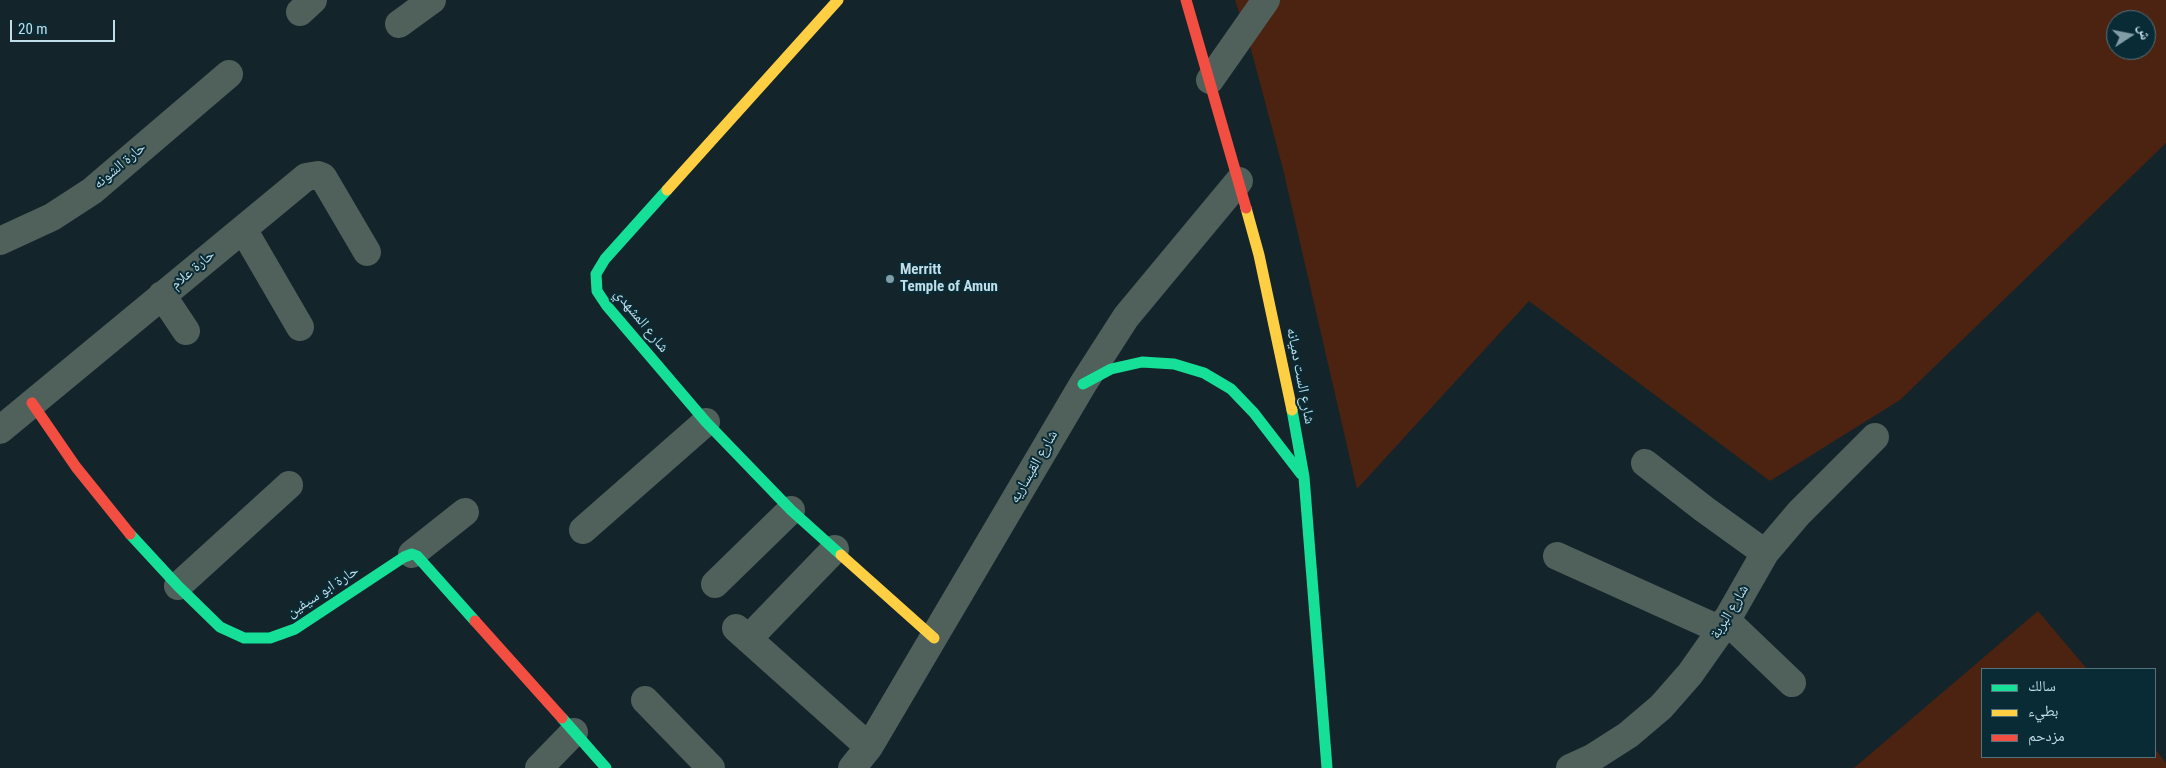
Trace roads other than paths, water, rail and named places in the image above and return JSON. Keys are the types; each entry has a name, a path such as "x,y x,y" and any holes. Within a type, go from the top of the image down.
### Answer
{"street":[{"path":"399,24 432,0"},
{"name":"شارع المشهدي","path":"838,0 605,259 596,274 597,291 607,306 706,422 790,510 934,638"},
{"name":"شارع الست دميانه","path":"1186,0 1239,181 1276,328 1304,477 1327,768"},
{"path":"1210,80 1266,0"},
{"name":"حارة الشونه","path":"0,241 52,217 92,191 229,74"},
{"name":"حارة علام","path":"0,430 306,177 318,175 324,177 367,252"},
{"name":"شارع القيساريه","path":"852,768 869,747 1083,384 1126,317 1239,181"},
{"path":"242,229 300,327"},
{"path":"162,296 186,331"},
{"path":"1083,384 1111,369 1142,362 1174,364 1204,373 1231,389 1237,395 1254,413 1304,477"},
{"name":"حارة ابو سيفين","path":"32,403 76,467 125,528 178,586 220,627 244,638 270,638 295,629 404,557 412,554"},
{"path":"583,530 706,422"},
{"name":"شارع البربة","path":"1570,768 1592,758 1628,734 1661,707 1690,674 1723,625 1765,553 1799,513 1875,437"},
{"path":"1645,463 1704,510 1765,553"},
{"path":"178,586 289,485"},
{"path":"715,584 790,510"},
{"path":"465,512 412,554 422,560 606,768"},
{"path":"835,549 742,633 869,747"},
{"path":"1557,556 1723,625 1792,683"},
{"path":"645,700 711,768"},
{"path":"539,768 574,732"}],"place":[{"name":"Merritt Temple of Amun","path":"890,279"}]}
